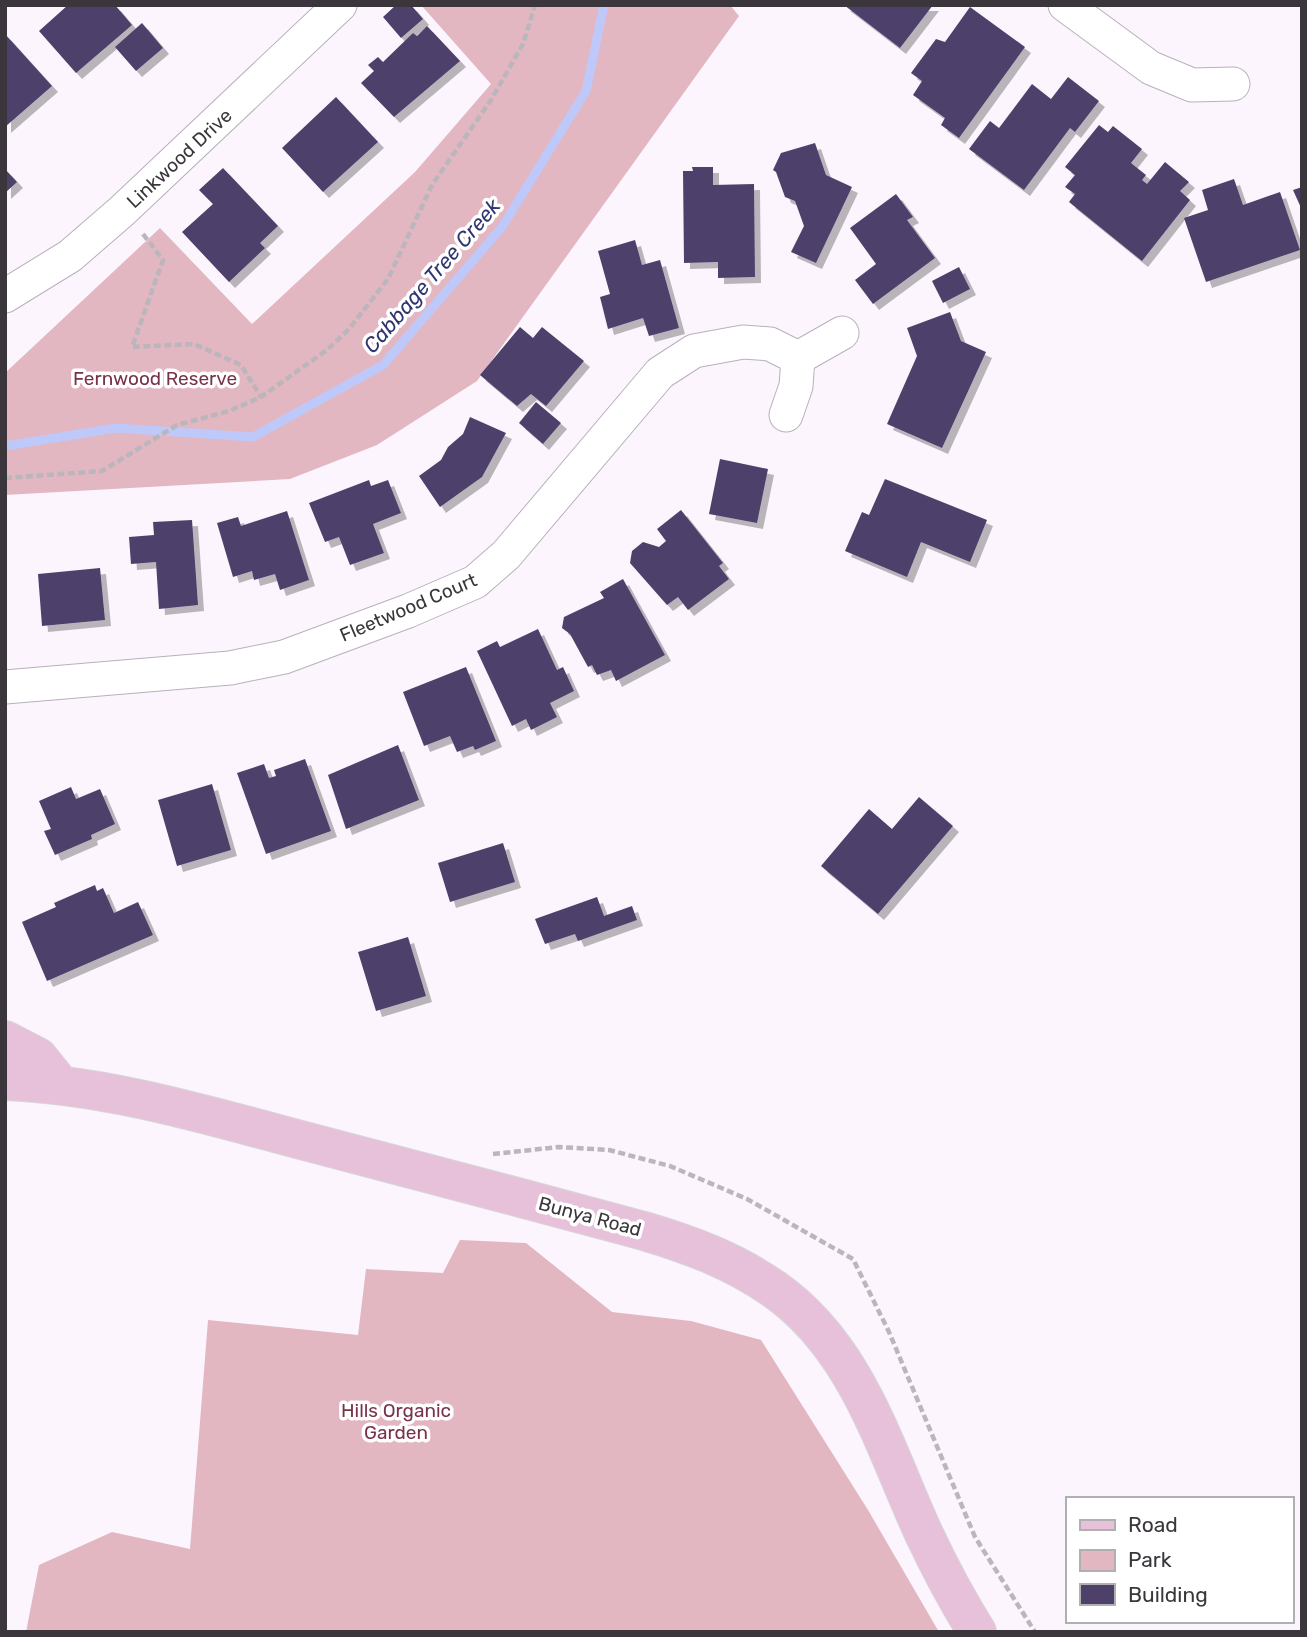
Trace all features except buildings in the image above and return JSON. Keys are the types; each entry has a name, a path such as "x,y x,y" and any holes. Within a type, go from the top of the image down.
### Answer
{"main road":[{"path":"5,1040 38,1057 59,1083"},
{"name":"Bunya Road","path":"5,1081 59,1083 116,1092 214,1116 644,1231 707,1251 740,1268 776,1290 800,1312 848,1367 867,1401 948,1584 977,1632"}],"street":[{"name":"Linkwood Drive","path":"5,296 70,256 122,211 340,5"},
{"path":"1065,5 1150,68 1192,85 1234,84"},
{"path":"786,415 796,386 798,358 842,333"},
{"name":"Fleetwood Court","path":"5,687 230,668 284,657 408,611 475,582 506,555 660,373 694,351 743,342 770,344 798,358"}],"path":[{"path":"5,478 102,471 177,425 229,411 261,397 327,350 349,329 388,279 432,185 491,100 523,44 535,5"},
{"path":"122,211 163,260 132,346 194,344 241,365 261,397"}],"green space":[{"name":"Fernwood Reserve","path":"421,5 730,5 739,16 477,381 377,445 290,479 5,495 5,373 160,228 252,324 415,172 491,84"},
{"name":"Hills Organic Garden","path":"460,1240 526,1243 612,1312 691,1321 761,1340 868,1510 939,1632 26,1632 39,1565 112,1532 190,1549 208,1320 358,1335 366,1269 443,1273"}],"waterway":[{"name":"Cabbage Tree Creek","path":"5,446 116,428 253,437 383,365 502,227 586,91 604,5"}]}
